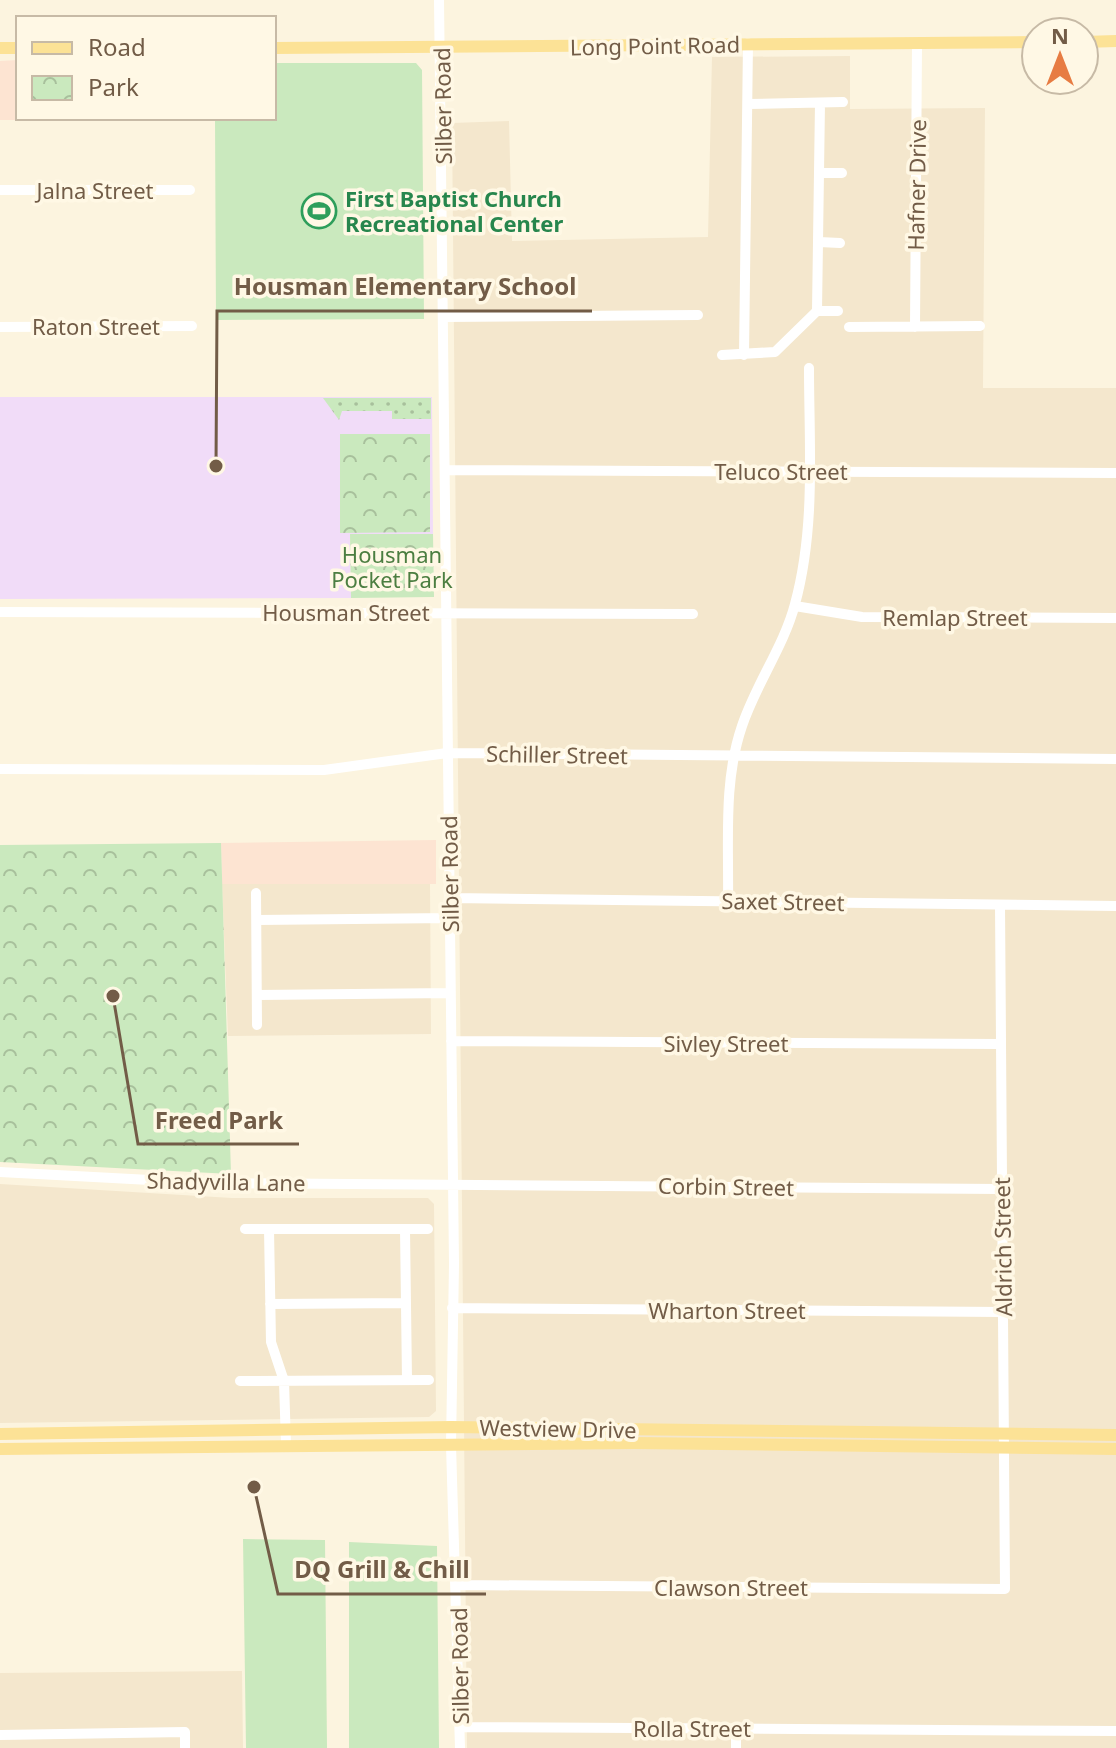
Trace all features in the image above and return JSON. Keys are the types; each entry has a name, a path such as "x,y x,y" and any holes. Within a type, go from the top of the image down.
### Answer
{"main road":[{"name":"Long Point Road","path":"276,48 1020,42"},
{"name":"Westview Drive","path":"0,1434 451,1427 1116,1435"},
{"path":"634,1443 635,1429"},
{"path":"815,1446 816,1431"},
{"path":"53,1448 54,1433"},
{"name":"Westview Drive","path":"0,1449 634,1443 1116,1449"}],"street":[{"name":"Silber Road","path":"439,0 450,898 451,1445 460,1748"},
{"path":"744,355 748,43"},
{"name":"Hafner Drive","path":"915,327 917,43"},
{"path":"748,104 843,102"},
{"path":"722,355 775,352 817,311 820,103"},
{"path":"819,173 842,173"},
{"name":"Jalna Street","path":"0,190 190,190"},
{"path":"819,242 840,243"},
{"path":"817,311 838,311"},
{"path":"444,317 698,315"},
{"name":"Raton Street","path":"0,327 192,326"},
{"path":"849,327 980,326"},
{"path":"728,900 730,785 734,756 753,697 795,606 809,531 809,368"},
{"name":"Teluco Street","path":"445,470 1116,473"},
{"name":"Remlap Street","path":"795,606 862,617 1116,618"},
{"name":"Housman Street","path":"0,612 693,614"},
{"name":"Schiller Street","path":"0,769 324,770 447,753 1116,759"},
{"path":"256,893 257,1025"},
{"name":"Saxet Street","path":"450,898 1116,906"},
{"name":"Aldrich Street","path":"1000,905 1005,1589"},
{"path":"257,920 450,918"},
{"path":"257,995 450,993"},
{"name":"Sivley Street","path":"451,1041 1000,1044"},
{"name":"Shadyvilla Lane","path":"0,1172 206,1183 452,1183"},
{"name":"Corbin Street","path":"452,1183 1001,1189"},
{"path":"245,1229 428,1229"},
{"path":"269,1229 271,1342 284,1381 286,1445"},
{"path":"405,1229 407,1380"},
{"path":"270,1304 406,1303"},
{"name":"Wharton Street","path":"452,1308 1003,1312"},
{"path":"240,1381 429,1380"},
{"name":"Clawson Street","path":"457,1585 1005,1589"},
{"name":"Rolla Street","path":"460,1727 1116,1731"},
{"path":"736,1728 736,1748"},
{"path":"0,1735 185,1732 185,1748"}],"shaded area":[{"path":"850,56 850,109 985,108 983,388 1116,388 1116,1748 467,1748 452,123 509,121 512,241 708,237 712,57"},
{"path":"16,60 16,120 0,120 0,61"},
{"path":"0,397 432,397 433,534 350,534 351,598 0,599"},
{"path":"436,840 436,884 222,884 221,843"},
{"path":"222,884 430,884 431,1034 228,1036"},
{"path":"0,1184 232,1198 428,1198 434,1204 436,1411 429,1417 0,1423"},
{"path":"242,1671 243,1748 0,1748 0,1673"}],"green space":[{"name":"First Baptist Church Recreational Center","path":"276,63 416,63 422,70 424,319 216,320 215,120 276,120"},
{"path":"323,398 431,398 431,419 392,419 392,411 342,411 339,420"},
{"path":"340,434 430,434 430,532 340,533"},
{"name":"Housman Pocket Park","path":"350,534 433,534 434,597 351,598"},
{"path":"221,843 231,1174 0,1162 0,845"},
{"path":"243,1539 325,1540 327,1748 246,1748"},
{"path":"349,1542 437,1546 439,1748 349,1748"}],"place":[{"name":"First Baptist Church Recreational Center","path":"319,211"},
{"name":"Housman Elementary School","path":"216,466"},
{"name":"Freed Park","path":"113,996"},
{"name":"DQ Grill & Chill","path":"254,1487"}]}
